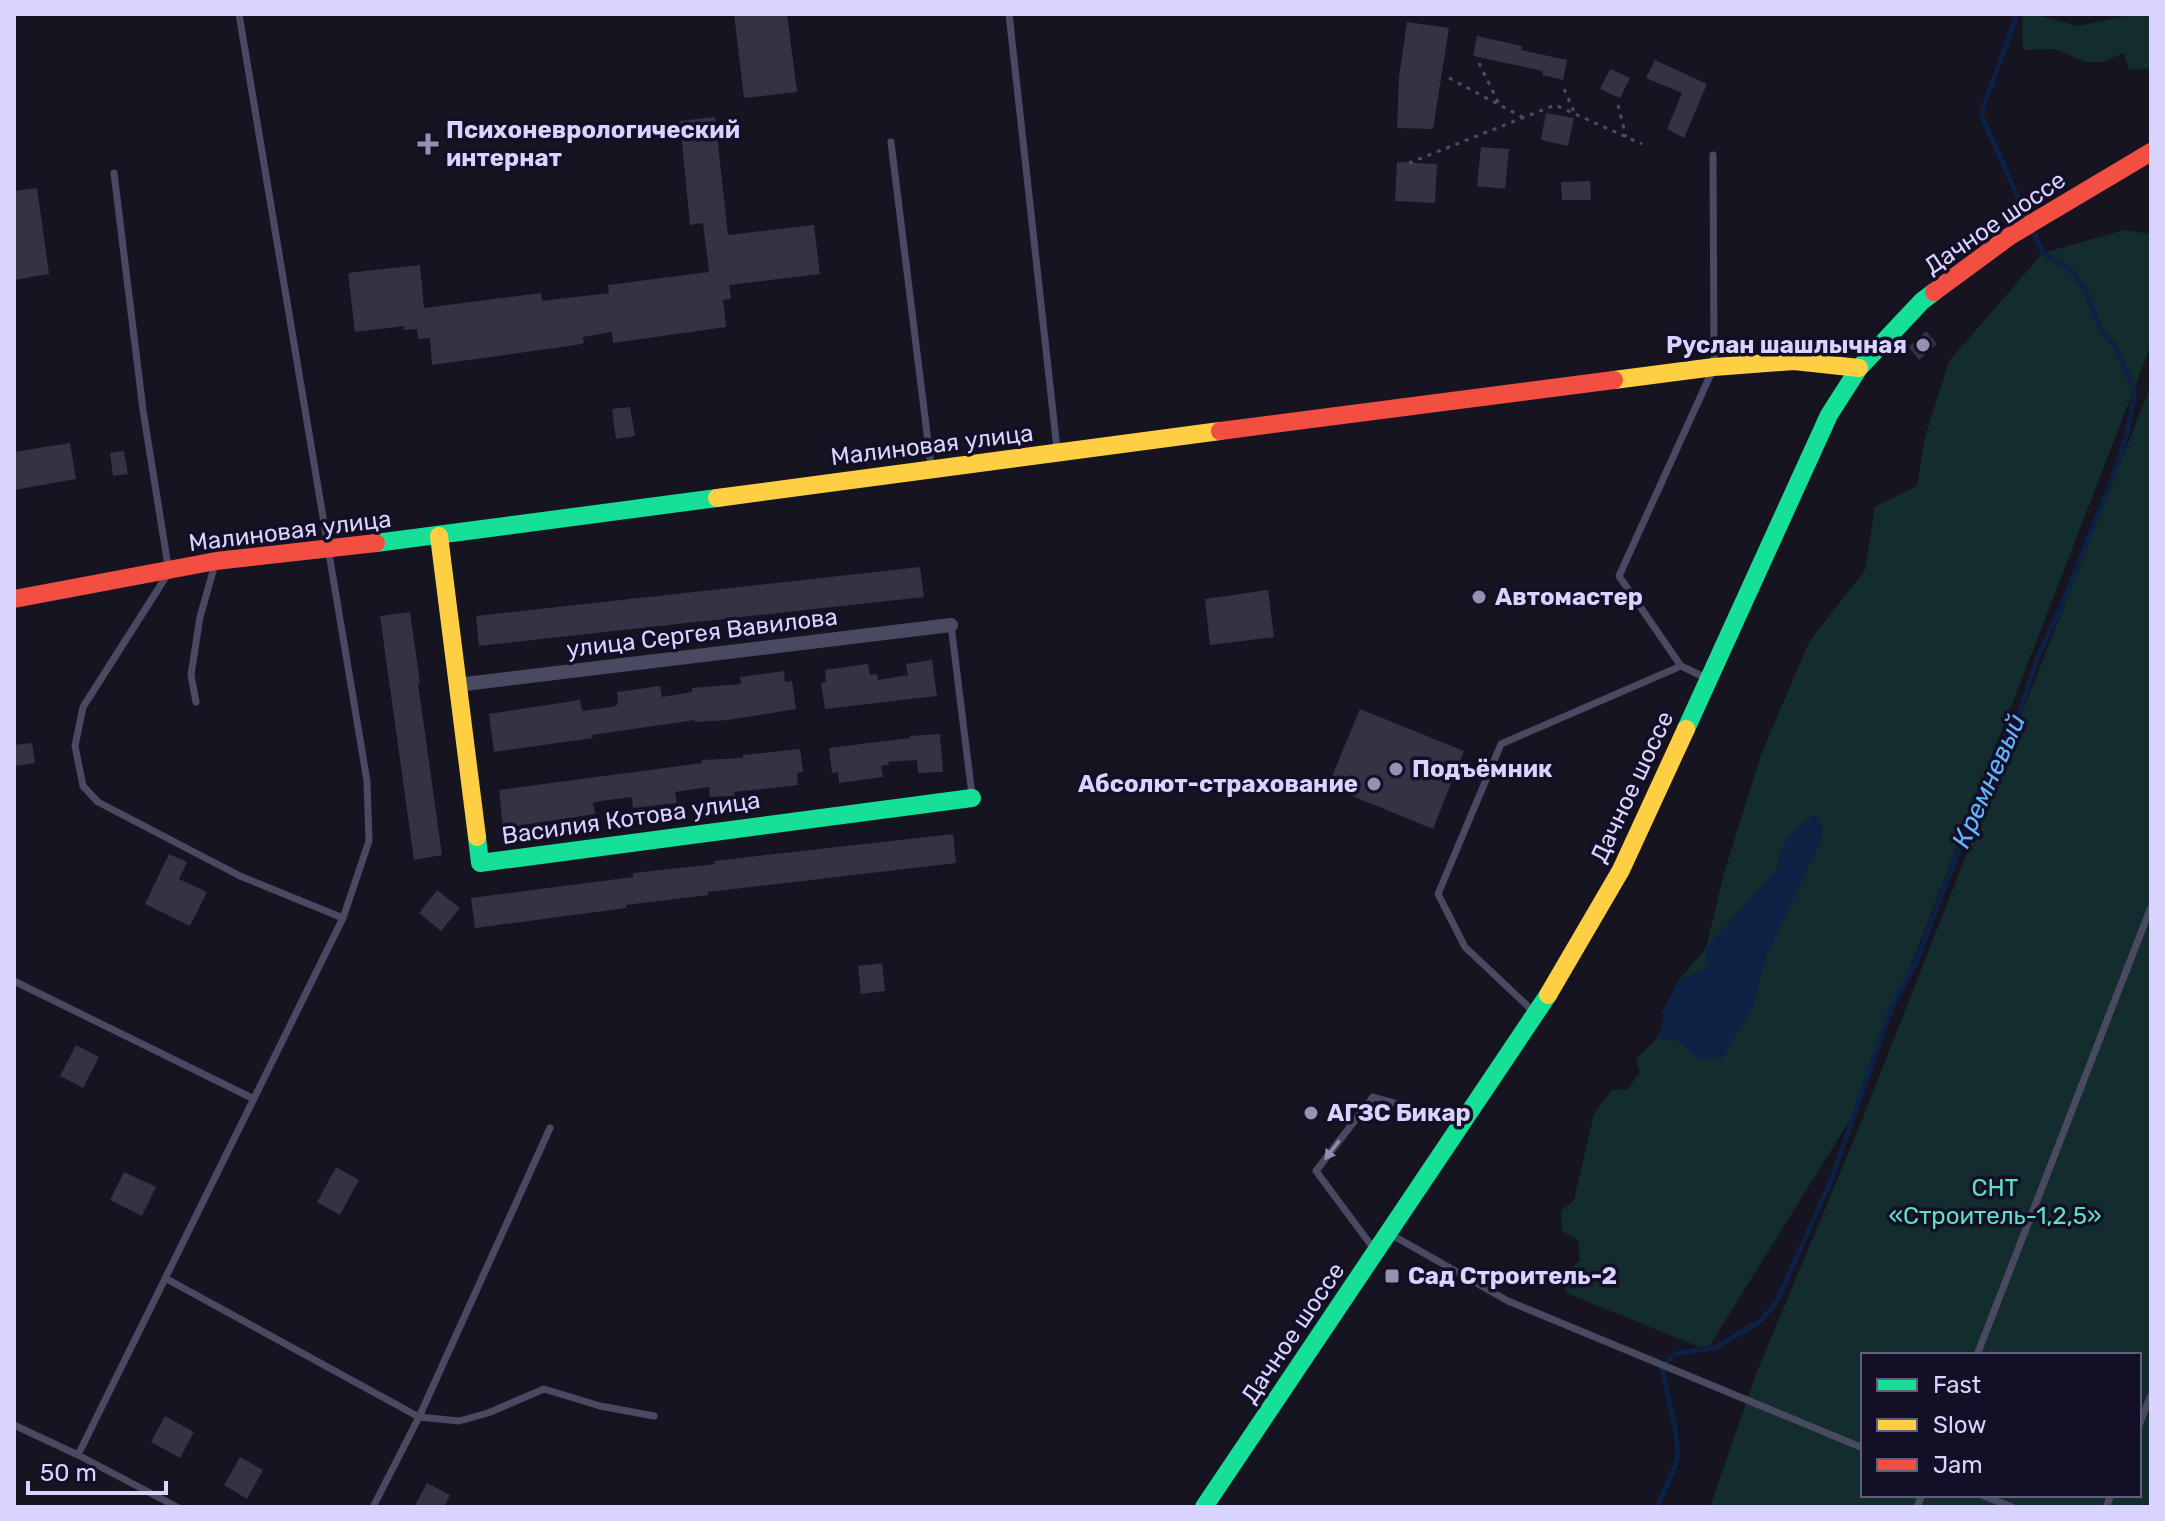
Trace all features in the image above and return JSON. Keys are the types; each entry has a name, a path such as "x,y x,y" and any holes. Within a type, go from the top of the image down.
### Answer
{"street":[{"name":"Дачное шоссе","path":"1204,1507 1536,1015 1621,870 1829,415 1859,368 1922,301 2010,236 2151,152"},
{"name":"Малиновая улица","path":"14,599 216,561 439,536 932,468 1714,367 1794,361 1859,368"},
{"name":"Василия Котова улица","path":"439,536 480,863 972,798"},
{"name":"улица Сергея Вавилова","path":"457,685 951,625"}],"lane":[{"path":"78,1455 343,918 369,841 367,781 239,14"},
{"path":"1009,14 1057,453"},
{"path":"891,142 932,468"},
{"path":"1708,679 1681,666 1619,576 1714,367 1713,155"},
{"path":"114,173 143,410 169,572 83,707 75,746 83,786 98,802 240,876 343,918"},
{"path":"196,702 191,675 200,617 216,561"},
{"path":"951,625 972,798"},
{"path":"1536,1015 1465,947 1438,894 1443,880 1501,744 1681,666"},
{"path":"1978,1353 2151,907"},
{"path":"14,981 254,1099"},
{"path":"1377,1252 1316,1171 1373,1097 1465,1123"},
{"path":"373,1507 419,1417 550,1128"},
{"path":"1389,1234 1508,1301 1861,1447"},
{"path":"165,1278 419,1417 459,1421 488,1413 544,1389 600,1406 654,1416"},
{"path":"2141,1420 2151,1395"},
{"path":"14,1425 177,1507"},
{"path":"1986,1497 2012,1507"}],"path":[{"path":"1479,63 1499,104"},
{"path":"1449,78 1524,118"},
{"path":"1564,89 1575,114"},
{"path":"1409,163 1555,105 1642,144"},
{"path":"1618,105 1626,137"}],"green space":[{"path":"2022,14 2041,14 2078,26 2135,14 2151,14 2151,68 2129,70 2124,53 2102,62 2085,62 2055,49 2023,50"},
{"path":"2124,230 2151,234 2151,345 1853,1115 1707,1350 1568,1294 1558,1276 1580,1261 1578,1240 1562,1231 1561,1211 1574,1200 1594,1114 1612,1089 1627,1090 1640,1072 1636,1059 1657,1038 1663,1023 1662,1012 1679,980 1706,948 1724,873 1761,755 1809,642 1865,570 1875,507 1917,486 1925,437 1949,361 2043,253"},
{"name":"СНТ «Строитель-1,2,5»","path":"2151,385 2151,1507 1710,1507 1756,1374 1860,1125"}],"water":[{"path":"1816,814 1823,829 1820,843 1767,954 1752,1008 1723,1057 1697,1059 1678,1041 1657,1038 1663,1023 1662,1012 1679,980 1708,967 1706,948 1777,869 1781,851 1789,837"}],"building":[{"path":"734,14 787,14 797,92 744,98"},
{"path":"1407,22 1449,28 1433,129 1397,128 1399,77"},
{"path":"1477,36 1567,60 1563,80 1542,75 1543,71 1473,56"},
{"path":"1655,60 1707,84 1684,138 1667,129 1682,93 1646,78"},
{"path":"1610,69 1630,78 1620,98 1600,89"},
{"path":"1546,113 1574,118 1568,146 1541,140"},
{"path":"715,117 728,235 814,225 820,274 729,285 731,299 723,300 726,327 613,343 612,332 583,337 584,343 576,345 432,365 430,338 418,339 417,329 404,330 404,326 355,332 348,273 420,265 424,308 541,293 542,301 609,293 608,285 709,272 703,223 690,225 680,121"},
{"path":"1481,147 1509,149 1505,189 1477,186"},
{"path":"1397,162 1437,164 1435,203 1395,201"},
{"path":"1590,181 1591,200 1562,200 1561,182"},
{"path":"37,188 49,274 14,280 14,191"},
{"name":"Руслан шашлычная","path":"1926,331 1937,344 1919,360 1909,347"},
{"path":"630,407 635,436 616,439 612,409"},
{"path":"70,443 76,479 14,490 14,452"},
{"path":"124,451 128,474 113,476 110,453"},
{"path":"920,567 924,597 479,646 476,616"},
{"path":"1268,590 1274,637 1210,645 1205,599"},
{"path":"410,612 442,855 414,860 380,616"},
{"path":"932,660 937,696 825,709 821,683 826,682 825,670 868,664 870,675 877,674 878,680 908,675 906,664"},
{"path":"784,671 785,682 792,681 796,709 728,720 695,720 494,752 489,714 580,700 582,711 613,707 618,704 617,692 660,686 662,697 692,692 692,688 741,684 740,677"},
{"name":"Подъёмник","path":"1360,709 1464,751 1433,829 1328,786"},
{"path":"940,734 943,772 918,773 917,760 888,762 889,765 881,766 883,777 839,783 838,772 832,773 829,748"},
{"path":"32,743 35,763 14,766 14,745"},
{"path":"800,749 803,772 797,773 798,785 710,797 709,787 675,792 677,803 633,808 632,797 601,801 593,803 595,814 503,828 499,790"},
{"path":"953,834 956,863 708,892 708,895 626,905 626,908 475,928 471,898 633,877 633,873 715,864 714,861"},
{"path":"169,854 187,862 179,879 207,892 190,926 145,904"},
{"path":"437,890 460,908 441,931 419,913"},
{"path":"882,963 885,991 861,994 858,966"},
{"path":"76,1045 99,1057 83,1088 60,1076"},
{"path":"336,1167 359,1180 340,1215 317,1202"},
{"path":"124,1172 156,1187 142,1216 110,1200"},
{"path":"165,1416 194,1432 180,1458 151,1442"},
{"path":"240,1457 263,1470 247,1499 224,1485"},
{"path":"427,1483 450,1495 444,1507 414,1507"}],"waterway":[{"name":"Кремневый","path":"2017,14 1981,114 2027,218"},
{"name":"Кремневый","path":"1658,1507 1678,1451 1662,1366 1675,1354 1717,1347 1762,1320 1778,1299 1832,1178 1891,1009 1916,962 1995,754 2020,712 2037,659 2060,609 2127,434 2135,391 2114,345 2101,330 2085,289 2070,269 2043,253 2033,231"}],"traffic: fast":[{"path":"1686,729 1829,415 1859,368 1934,292"},
{"path":"376,543 717,498"},
{"path":"477,837 480,863 972,798"},
{"path":"1204,1507 1548,995"}],"traffic: slow":[{"path":"1614,380 1714,367 1794,361 1859,368"},
{"path":"717,498 1220,431"},
{"path":"439,536 477,837"},
{"path":"1548,995 1621,870 1686,729"}],"traffic: jam":[{"path":"1934,292 2010,236 2151,152"},
{"path":"1220,431 1614,380"},
{"path":"14,599 216,561 376,543"}],"place":[{"name":"Психоневрологический интернат","path":"428,144"},
{"name":"Руслан шашлычная","path":"1923,345"},
{"name":"Автомастер","path":"1479,597"},
{"name":"Подъёмник","path":"1396,769"},
{"name":"Абсолют-страхование","path":"1374,784"},
{"name":"АГЗС Бикар","path":"1311,1113"},
{"name":"Сад Строитель-2","path":"1392,1276"}]}
